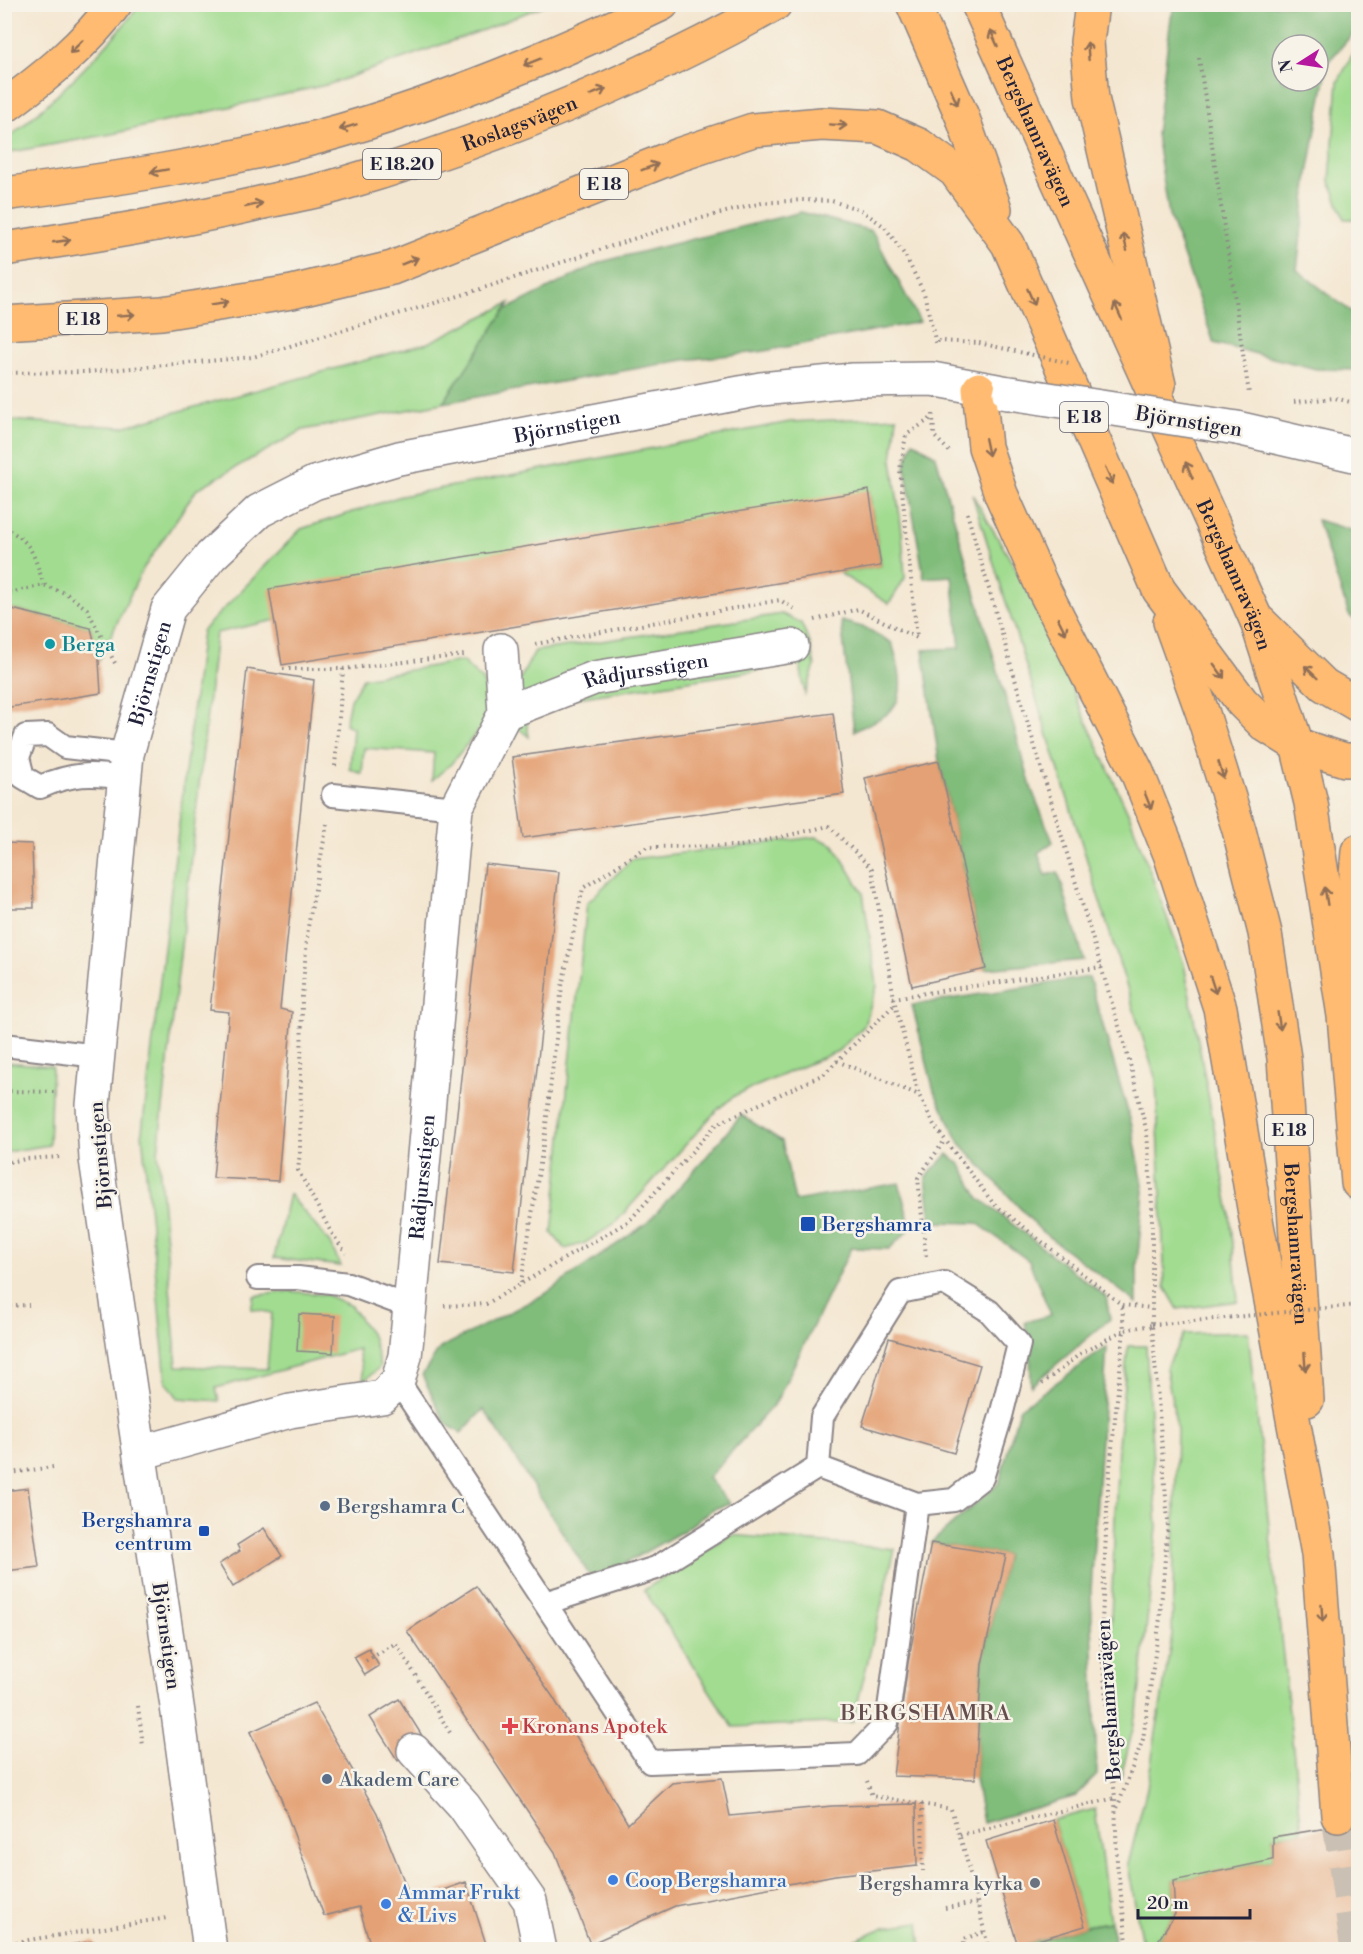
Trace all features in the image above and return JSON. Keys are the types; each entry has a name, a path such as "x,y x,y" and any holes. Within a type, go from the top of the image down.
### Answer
{"main road":[{"path":"4,107 48,75 105,18 115,4"},
{"name":"E 18.20","path":"4,194 99,181 229,158 319,136 419,105 496,77 609,30 662,4"},
{"name":"Roslagsvägen","path":"4,249 102,235 232,210 334,186 511,128 629,79 775,4"},
{"path":"913,4 962,116 1008,244"},
{"name":"Bergshamravägen","path":"978,4 1256,619 1297,745 1311,803 1344,1016 1359,1183"},
{"path":"1092,4 1087,42 1092,98 1168,422"},
{"name":"E 18","path":"4,322 39,322 162,313 292,292 381,271 678,155 753,130 822,124 878,127 919,145 955,171 1008,244 1159,590"},
{"path":"995,391 986,447 1001,494 1042,586 1137,772 1170,854 1220,1008 1255,1214 1318,1554"},
{"path":"1159,590 1242,702 1265,724 1297,745 1345,760 1359,760"},
{"name":"Bergshamravägen","path":"1159,590 1203,714 1239,830 1265,933 1284,1058 1318,1554"},
{"path":"1256,619 1324,685 1359,705"},
{"path":"1344,1016 1359,851"},
{"name":"E 18","path":"1318,1554 1338,1816"}],"street":[{"name":"Björnstigen","path":"210,1950 177,1701 96,1159 93,1105 126,766 168,609 211,556 259,511 314,483 399,458 762,389 854,380 932,379 995,391 1244,414 1359,456"},
{"name":"Rådjursstigen","path":"398,1381 405,1356 411,1307 456,808 506,713 594,678 802,633"},
{"path":"501,650 506,713"},
{"path":"140,1453 290,1411 382,1397 398,1381"},
{"path":"417,1755 464,1806 530,1901 540,1950"}],"lane":[{"path":"333,795 456,808"},
{"path":"4,1044 98,1056"},
{"path":"258,1278 298,1278 348,1284 411,1307"},
{"path":"944,1282 989,1311 1019,1344 1001,1416 982,1478 954,1500 917,1504 818,1467 822,1417 900,1292 944,1282"},
{"path":"398,1381 650,1762 857,1754 887,1723 917,1504"},
{"path":"545,1603 656,1568 818,1467"}],"path":[{"path":"1199,57 1244,414"},
{"path":"4,373 88,372 254,357 462,295 682,223 762,203 802,200 832,201 852,207 861,210 885,227 906,257 924,293 936,340 979,343"},
{"path":"1291,403 1335,398 1359,404"},
{"path":"283,669 343,669 501,650 780,600 802,633 858,609 917,638 900,470 906,435 933,417"},
{"name":"Bergshamravägen","path":"965,506 1129,1060 1147,1133 1152,1205 1152,1325 1168,1522 1160,1618 1143,1739 1116,1811"},
{"path":"4,528 16,533 31,547 44,585"},
{"path":"4,594 44,585 67,594 87,609 118,670"},
{"path":"343,669 333,795 308,927 302,997 298,1170 331,1232 346,1252 348,1284"},
{"path":"521,1283 545,1133 562,986 583,888 647,847 741,846 829,826 872,869 893,998 919,1095 934,1125 993,1203 1122,1305 1152,1308"},
{"path":"893,998 1102,967"},
{"path":"411,1307 486,1304 629,1221 717,1124 824,1074 895,1004"},
{"path":"837,1061 919,1095"},
{"path":"4,1091 65,1092"},
{"path":"930,1286 918,1178 945,1140"},
{"path":"4,1163 26,1158 96,1159"},
{"path":"4,1306 29,1305"},
{"name":"Bergshamravägen","path":"1122,1305 1124,1330 1108,1488 1101,1644 1116,1811 1117,1863 1128,1950"},
{"path":"1001,1416 1080,1354 1124,1330 1152,1325 1359,1305"},
{"path":"4,1474 53,1467"},
{"path":"366,1661 396,1643 454,1738 417,1755"},
{"path":"857,1754 872,1796 951,1809 986,1931 989,1950"},
{"path":"960,1836 1115,1798"},
{"path":"922,1804 923,1871"},
{"path":"945,1908 978,1903"},
{"path":"4,1944 167,1918"},
{"path":"963,1950 964,1939 986,1931"}],"green space":[{"path":"140,5 545,5 486,29 330,84 112,134 5,153 5,141 76,76"},
{"path":"1175,5 1358,5 1358,28 1330,60 1330,33 1270,33 1270,93 1322,93 1308,174 1297,270 1358,317 1358,370 1316,369 1214,343 1169,215 1156,134 1171,18"},
{"path":"1358,44 1358,219 1344,219 1330,181 1338,82"},
{"path":"801,212 872,231 920,322 759,352 684,360 443,403 505,310 601,262"},
{"path":"510,303 443,403 303,430 197,489 141,572 99,661 91,628 5,607 4,420 122,427 428,343"},
{"path":"897,417 892,460 902,532 905,578 889,604 839,573 881,566 869,491 216,633 158,1152 177,1366 267,1369 272,1313 251,1309 254,1296 290,1291 327,1295 351,1306 373,1338 380,1367 364,1381 358,1349 216,1388 219,1401 178,1398 166,1381 142,1132 202,631 301,529 401,496 790,422"},
{"path":"913,441 936,456 1032,790 1053,842 1038,853 1046,875 1058,872 1084,960 986,969 939,761 923,650 960,648 952,576 924,578 905,467"},
{"path":"972,494 1023,581 1130,817 1184,964 1230,1213 1238,1301 1178,1309 1165,1287 1156,1080"},
{"path":"1317,520 1358,532 1358,623 1349,615"},
{"path":"782,614 801,623 810,643 815,666 805,694 800,664 524,706 529,737 517,727 519,681 535,651"},
{"path":"841,621 866,628 892,643 899,672 900,692 892,709 881,718 854,731"},
{"path":"462,661 482,680 495,710 450,765 432,780 434,753 364,748 362,774 350,769 353,728 345,724 350,700 363,678"},
{"path":"816,837 834,845 863,893 877,986 864,1026 838,1051 736,1095 717,1110 615,1223 585,1243 565,1249 552,1233 587,903 632,859"},
{"path":"1089,977 1132,1126 1144,1191 1137,1265 1137,1303 1041,1231 960,1143 934,1091 912,1005"},
{"path":"5,1062 52,1066 49,1145 5,1152"},
{"path":"741,1115 782,1141 795,1201 899,1183 911,1228 889,1249 851,1248 776,1402 708,1478 730,1504 713,1509 683,1531 629,1561 595,1584 484,1409 461,1433 446,1424 422,1375 440,1348 545,1294 647,1223"},
{"path":"948,1154 961,1165 979,1198 1106,1297 1110,1319 1031,1386 1030,1348 1025,1322 1051,1315 1029,1261 977,1223 931,1222 926,1177"},
{"path":"289,1194 329,1242 341,1266 274,1258"},
{"path":"1248,1332 1302,1832 1273,1837 1273,1860 1173,1881 1175,1914 1152,1949 1143,1949 1128,1865 1147,1788 1172,1635 1177,1428 1166,1368 1184,1334"},
{"path":"1128,1346 1146,1346 1157,1528 1137,1713 1120,1780 1110,1643 1118,1445"},
{"path":"1107,1347 1091,1590 1097,1775 1076,1796 983,1823 975,1779 982,1664 1006,1555 931,1543 999,1483 1019,1409"},
{"path":"730,1535 895,1549 853,1722 733,1727 644,1590"},
{"path":"1095,1809 1110,1922 1085,1926 1053,1820"},
{"path":"919,1922 922,1949 834,1949 885,1927"},
{"path":"1110,1922 1117,1949 1007,1950 1085,1926"}],"building":[{"path":"869,490 881,566 282,665 269,589"},
{"name":"Berga","path":"4,607 91,628 99,661 101,693 4,708"},
{"path":"247,669 314,680 280,1009 292,1012 278,1181 213,1178 229,1012 210,1010"},
{"path":"833,713 844,794 523,838 512,757"},
{"path":"939,761 986,969 912,986 865,778"},
{"path":"4,843 32,844 34,908 4,908"},
{"path":"485,864 559,872 514,1272 440,1264"},
{"path":"299,1314 335,1316 333,1353 297,1351"},
{"path":"889,1338 980,1365 954,1453 862,1426"},
{"path":"28,1488 39,1567 5,1571 5,1491"},
{"path":"264,1528 282,1556 233,1587 219,1564 240,1551 237,1545"},
{"path":"931,1543 1006,1555 982,1664 975,1779 893,1776 908,1663"},
{"path":"476,1586 553,1697 628,1824 672,1783 722,1778 730,1816 832,1806 916,1804 917,1866 835,1875 675,1906 590,1944 555,1852 407,1631"},
{"path":"369,1649 379,1666 365,1675 354,1657"},
{"path":"399,1699 426,1742 398,1761 370,1717"},
{"path":"314,1703 377,1813 412,1901 466,1882 488,1950 372,1950 359,1907 324,1916 276,1785 250,1732"},
{"name":"Bergshamra kyrka","path":"1053,1820 1085,1926 1018,1946 986,1841"},
{"path":"1358,1823 1358,1950 1152,1950 1175,1914 1173,1881 1273,1860 1273,1837"},
{"path":"94,1941 96,1950 51,1950 51,1948"}],"tunnel":[{"path":"1338,1816 1357,1950"}],"place":[{"name":"Berga","path":"50,644"},
{"name":"Bergshamra","path":"808,1224"},
{"name":"Bergshamra C","path":"325,1506"},
{"name":"Bergshamra centrum","path":"204,1531"},
{"name":"Kronans Apotek","path":"510,1726"},
{"name":"Akadem Care","path":"327,1779"},
{"name":"Coop Bergshamra","path":"613,1880"},
{"name":"Bergshamra kyrka","path":"1035,1883"},
{"name":"Ammar Frukt & Livs","path":"386,1904"}],"district":[{"name":"BERGSHAMRA","path":"926,1712"}]}
